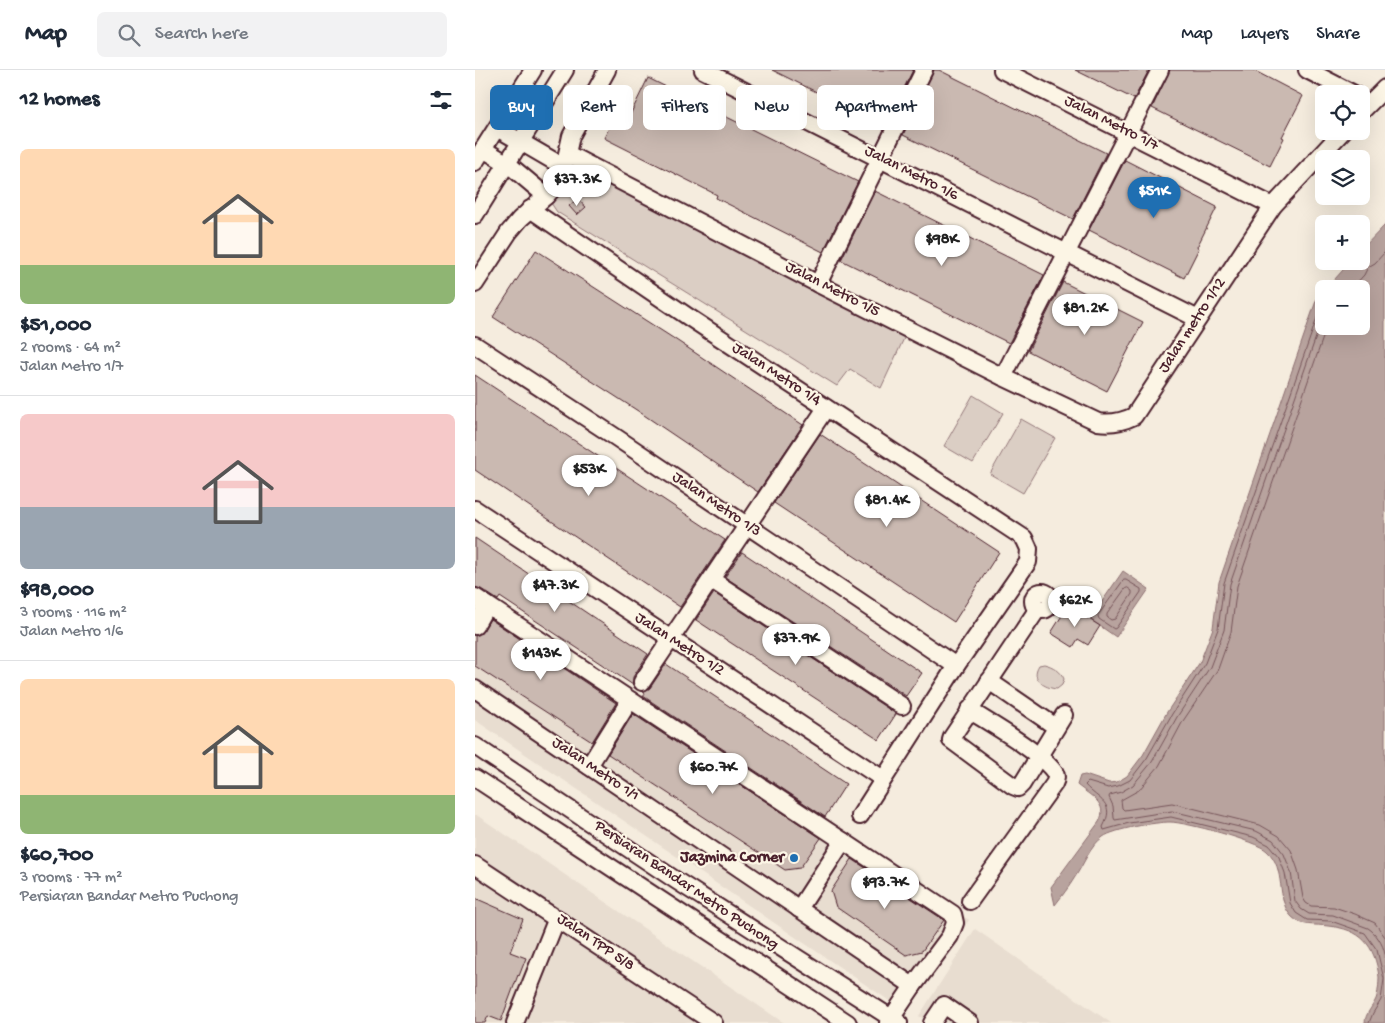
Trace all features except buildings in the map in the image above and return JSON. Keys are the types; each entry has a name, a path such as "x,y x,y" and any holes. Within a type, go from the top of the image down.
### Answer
{"street":[{"path":"524,85 533,70"},
{"path":"475,215 565,70"},
{"path":"475,284 509,232 558,183 566,161 571,136 607,70"},
{"name":"Jalan Metro 1/6","path":"703,70 1198,319"},
{"path":"818,284 924,70"},
{"name":"Jalan Metro 1/7","path":"1002,70 1273,206"},
{"path":"1003,377 1159,70"},
{"path":"1307,70 1336,85"},
{"path":"1370,99 1385,88"},
{"path":"496,130 479,156 508,164 546,196"},
{"name":"Jalan Metro 1/5","path":"500,130 537,151 566,161 1003,377 1099,422"},
{"path":"1273,206 1335,140"},
{"path":"522,176 537,151"},
{"name":"Jalan metro 1/12","path":"1099,422 1123,422 1134,416 1273,206"},
{"name":"Jalan Metro 1/4","path":"530,209 826,408 1024,538 1029,549 1029,562 1015,582"},
{"name":"Jalan Metro 1/3","path":"475,345 956,666"},
{"path":"643,682 826,408"},
{"name":"Jalan Metro 1/2","path":"475,508 671,640 883,779"},
{"path":"712,580 902,706"},
{"path":"860,816 956,666 1015,582 1036,602 951,740 1018,788 1060,721 989,681"},
{"path":"475,626 481,601 953,914 955,923 950,936 913,986 893,1021"},
{"name":"Jalan Metro 1/1","path":"475,689 913,986"},
{"path":"589,766 630,700"},
{"path":"969,710 1039,756 1055,773 1057,778 970,900"},
{"name":"Persiaran Bandar Metro Puchong","path":"475,746 677,882 893,1021"},
{"name":"Persiaran Bandar Metro Puchong","path":"475,778 848,1023"},
{"path":"799,908 843,841"},
{"name":"Jalan TPP 5/8","path":"475,865 714,1023"},
{"path":"515,1023 557,918"},
{"path":"931,1023 944,1005 970,1023"}],"shaded area":[{"path":"578,176 592,178 612,186 906,334 881,388 850,369 837,386 557,212 551,203 555,193 561,185"},
{"path":"973,395 1003,413 973,463 944,446"},
{"path":"1021,419 1055,438 1023,493 990,474"},
{"path":"475,593 969,920 906,1012 475,720"},
{"path":"1044,664 1056,669 1063,676 1062,685 1057,689 1043,685 1037,678 1039,665"},
{"path":"475,814 784,1023 475,1023"},
{"path":"975,929 1111,1023 929,1023 919,1016"}],"water":[{"path":"1385,225 1385,1023 1365,1023 1367,1014 1376,999 1379,982 1377,966 1370,948 1358,935 1349,931 1328,926 1304,924 1292,917 1284,902 1277,867 1273,858 1267,851 1250,842 1178,823 1164,822 1135,826 1108,834 1098,841 1055,905 1051,887 1099,822 1101,815 1102,810 1097,800 1077,785 1080,776 1085,775 1109,783 1117,782 1127,776 1143,755 1167,712 1200,662 1213,628 1219,582 1315,304 1315,335 1370,335 1370,280 1334,280 1343,270 1370,270 1370,241"},
{"path":"1123,571 1149,589 1116,637 1090,619"}],"place":[{"name":"Jazmina Corner","path":"794,858"}]}
